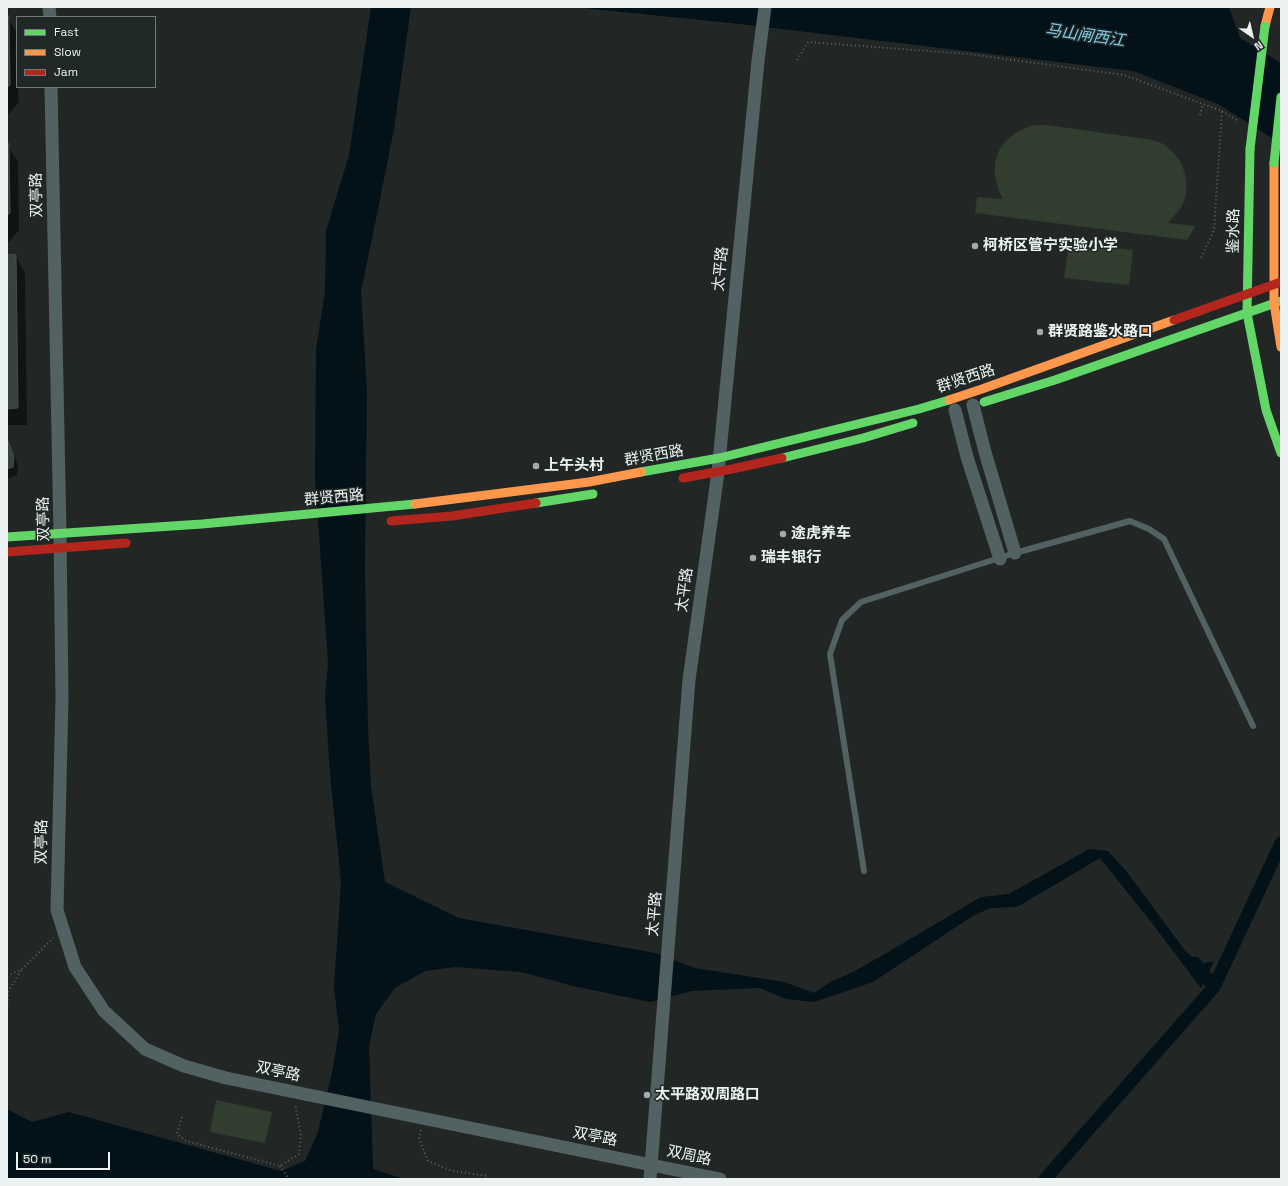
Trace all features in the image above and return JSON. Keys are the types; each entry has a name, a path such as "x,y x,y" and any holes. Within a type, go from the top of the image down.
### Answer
{"main road":[{"name":"鉴水路","path":"1270,7 1265,26 1250,148 1247,313 1266,410 1281,453"},
{"path":"1281,97 1274,163 1277,302 1281,347"},
{"name":"群贤西路","path":"7,537 202,524 439,502 589,482 719,458 919,409 982,389 1277,283"},
{"name":"群贤西路","path":"961,409 1055,380 1277,302"},
{"name":"群贤西路","path":"671,481 718,472 885,432 920,421"},
{"path":"383,521 452,516 600,493"},
{"path":"7,552 132,542"}],"street":[{"name":"太平路","path":"650,1179 689,680 718,472 758,61 765,7"},
{"name":"双亭路","path":"51,88 62,698 57,910 75,967 104,1011 145,1049 184,1066 226,1078 651,1164"},
{"path":"961,409 985,452 1015,553"},
{"path":"961,409 967,457 1000,558"},
{"name":"双周路","path":"651,1164 720,1179"}],"lane":[{"path":"864,871 830,654 842,620 862,602 1015,553 1130,521 1164,539 1253,726"}],"path":[{"path":"797,60 808,42 969,54 1124,75 1222,111 1214,230 1200,260"},
{"path":"1200,116 1203,104"},
{"path":"7,1012 8,992 22,969 49,941 63,930"},
{"path":"7,976 22,969"},
{"path":"280,1166 299,1154 301,1135 293,1091"},
{"path":"182,1117 176,1134 186,1141 280,1166 289,1179"},
{"path":"424,1118 419,1138 428,1161 452,1171 487,1176 486,1179"}],"green space":[{"path":"1034,125 1047,125 1146,139 1159,142 1169,148 1175,154 1184,170 1186,188 1182,206 1168,223 1196,226 1187,240 975,213 977,197 1003,199 995,175 995,164 998,153 1003,144 1011,136"},
{"path":"1069,243 1133,250 1129,285 1064,278"},
{"path":"216,1100 272,1112 265,1143 210,1132"}],"water":[{"path":"371,7 411,7 394,129 361,291 367,391 365,569 368,728 371,786 385,882 459,918 655,953 695,968 784,982 814,993 830,982 853,972 981,897 1009,894 1089,849 1108,851 1127,872 1183,948 1199,964 1214,961 1201,988 1100,858 1017,907 990,908 971,917 873,982 814,1002 786,999 760,988 692,991 650,1002 573,986 521,972 455,967 425,971 395,988 376,1014 369,1046 373,1169 404,1179 7,1179 7,1109 32,1122 69,1112 281,1171 305,1161 318,1132 333,1068 339,1031 334,986 341,882 330,774 325,696 328,663 315,478 316,349 325,292 326,231 349,155"},
{"name":"马山闸西江","path":"573,7 1229,7 1240,38 1281,63 1281,144 1218,104 1133,71 740,24"}],"building":[{"path":"7,15 9,16 10,85 7,88"},
{"path":"7,142 9,144 10,213 7,216"},
{"path":"7,254 16,255 18,408 7,409"},
{"path":"7,441 14,456 13,467 7,469"}],"waterway":[{"path":"1045,1179 1214,987 1281,843"},
{"path":"1195,963 1214,987"}],"traffic: fast":[{"path":"1250,149 1265,26"},
{"path":"1274,163 1281,97"},
{"path":"1250,149 1247,313 1266,410 1281,453"},
{"path":"984,402 1055,380 1281,301"},
{"path":"641,472 719,458 919,409 949,400"},
{"path":"782,458 863,438 913,423"},
{"path":"536,503 593,494"},
{"path":"7,537 202,524 415,504"}],"traffic: slow":[{"path":"1265,26 1270,7"},
{"path":"1274,163 1274,303 1281,347"},
{"path":"949,400 1174,320"},
{"path":"415,504 589,482 641,472"}],"traffic: jam":[{"path":"1174,320 1281,282"},
{"path":"683,478 782,458"},
{"path":"391,521 452,516 536,503"},
{"path":"7,552 126,543"}],"place":[{"name":"柯桥区管宁实验小学","path":"975,246"},
{"name":"群贤路鉴水路口","path":"1040,332"},
{"name":"上午头村","path":"536,466"},
{"name":"途虎养车","path":"783,534"},
{"name":"瑞丰银行","path":"753,558"},
{"name":"太平路双周路口","path":"647,1095"}]}
